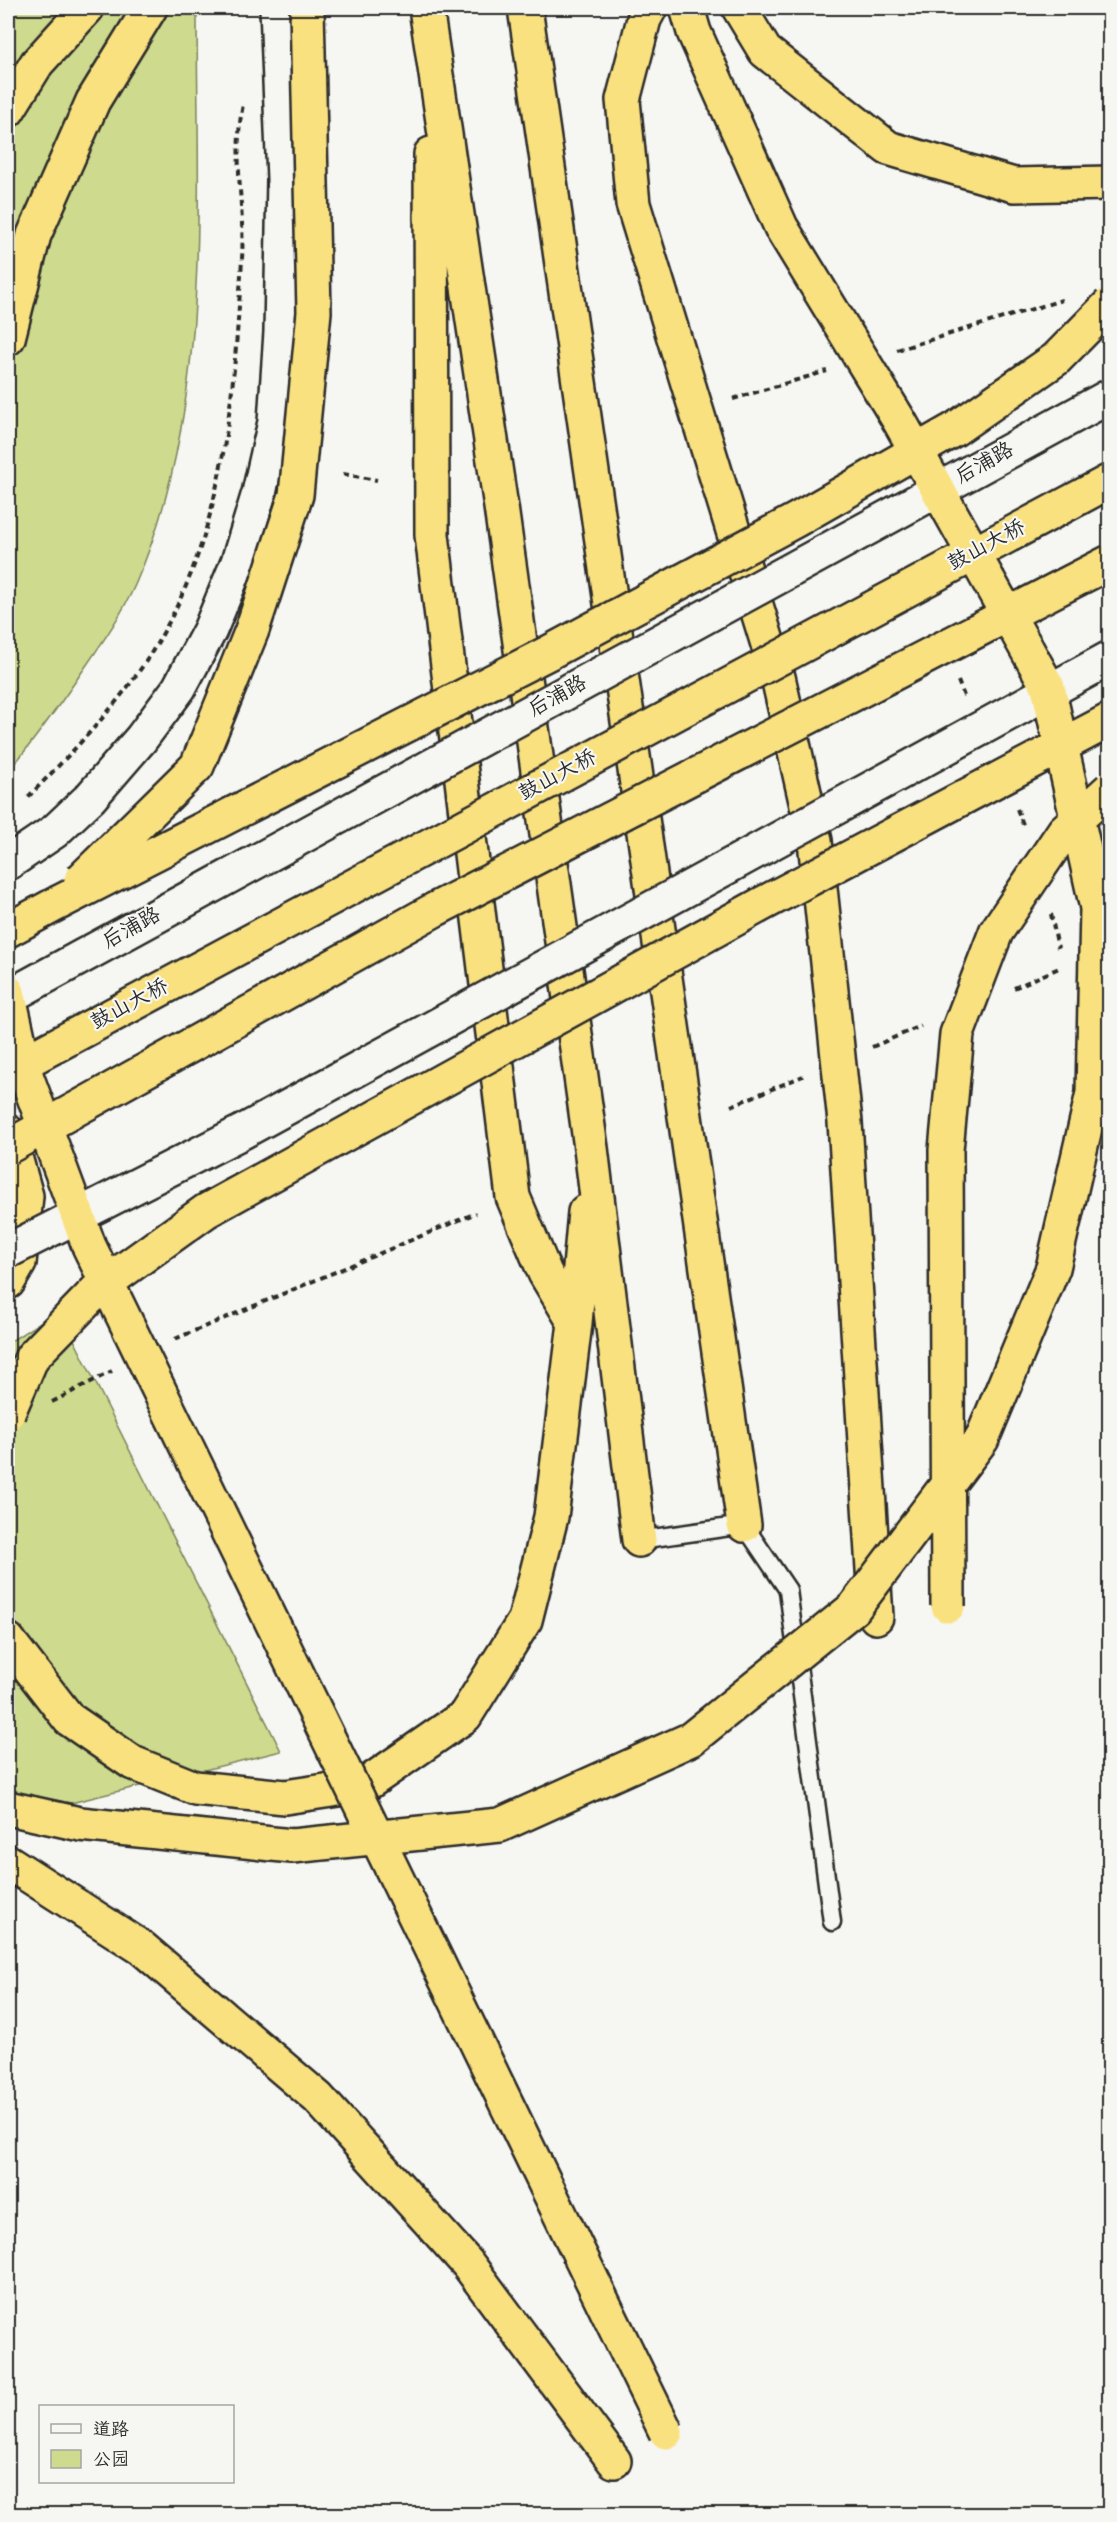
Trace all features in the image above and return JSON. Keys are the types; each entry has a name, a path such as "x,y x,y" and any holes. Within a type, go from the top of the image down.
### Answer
{"highway":[{"path":"8,110 37,63 87,8"},
{"path":"8,338 34,235 93,101 150,8"},
{"path":"58,903 197,766 252,630 296,495 314,312 297,8"},
{"path":"426,8 501,507 591,1148 639,1540"},
{"path":"525,8 744,1525"},
{"path":"650,8 644,19 622,100 633,204 778,677 815,841 845,1122 876,1617"},
{"path":"8,1808 80,1824 292,1846 500,1825 691,1739 854,1608 982,1438 1053,1268 1093,1093 1097,908 1048,687 900,422 781,227 694,32 687,8"},
{"path":"739,8 765,51 888,148 1014,185 1110,183"},
{"path":"430,41 432,535 513,1197 545,1274 575,1323"},
{"path":"8,930 550,652 806,515 965,423 1056,359 1110,304"},
{"name":"鼓山大桥","path":"8,1071 1110,480"},
{"path":"8,1147 434,910 1110,562"},
{"path":"8,1413 32,1357 99,1288 206,1211 753,909 1110,720"},
{"path":"948,1606 945,1150 957,1034 996,932 1064,831 1110,789"},
{"path":"8,995 27,1078 89,1246 666,2432"},
{"path":"8,1132 26,1196 19,1263 8,1282"},
{"path":"8,1641 69,1719 133,1763 195,1788 285,1797 365,1785 465,1716 525,1620 551,1516 575,1323 591,1148"},
{"path":"8,1862 142,1948 318,2098 467,2263 614,2461"}],"main road":[{"path":"8,863 55,831 90,798 141,739 179,688 210,630 238,562 259,493 274,422 280,344 284,179 297,8"},
{"name":"后浦路","path":"8,995 1110,396"},
{"path":"8,1251 242,1132 1110,658"}],"lane":[{"path":"639,1540 744,1525 788,1590 832,1922"}],"path":[{"path":"28,797 77,747 130,684 158,641 192,571 210,519 234,378 242,255 238,127 245,94"},
{"path":"343,474 377,480"},
{"path":"731,1106 803,1076"},
{"path":"168,1342 476,1213"},
{"path":"48,1405 118,1368"}],"green space":[{"path":"8,8 197,8 198,226 189,374 178,447 160,517 135,585 119,617 58,707 8,772"},
{"path":"59,1310 281,1751 71,1803 8,1791 8,1343"}]}
